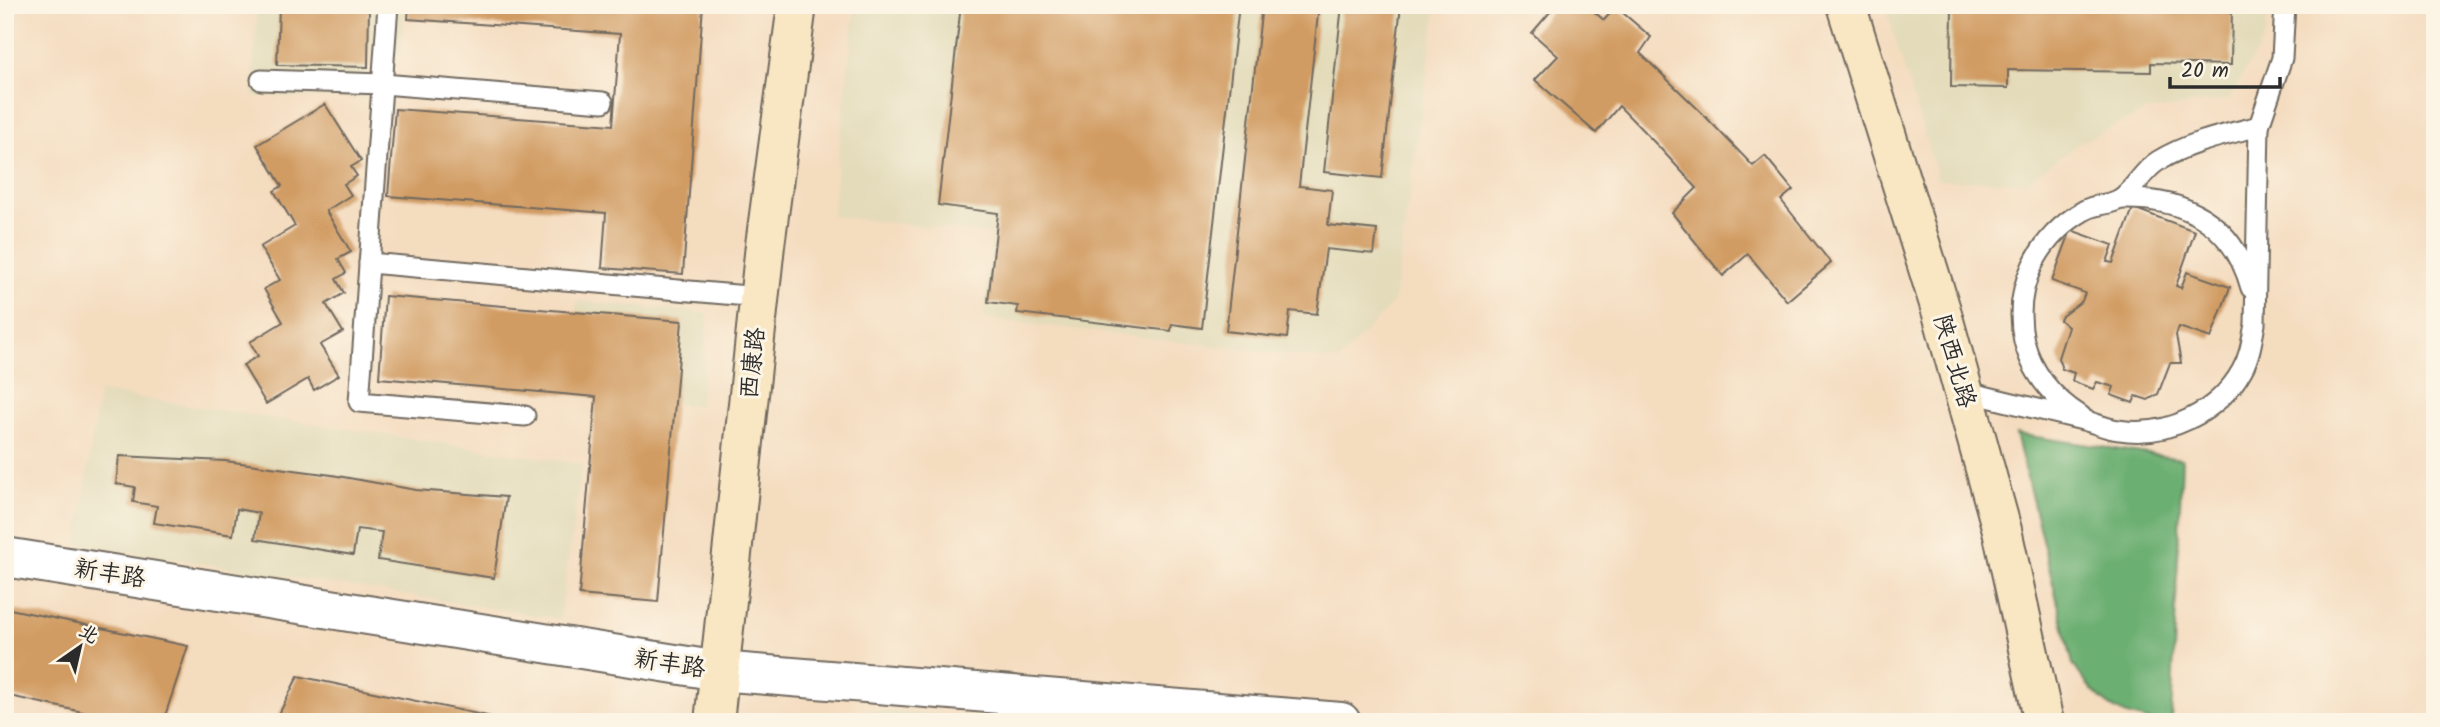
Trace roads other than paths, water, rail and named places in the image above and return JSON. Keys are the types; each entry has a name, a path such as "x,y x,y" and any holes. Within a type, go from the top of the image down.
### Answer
{"main road":[{"name":"西康路","path":"714,722 759,297 797,5"},
{"name":"陕西北路","path":"1846,5 1963,391 2002,530 2044,722"}],"street":[{"name":"新丰路","path":"5,557 719,671 1341,722"}],"lane":[{"path":"388,5 359,402 525,416"},
{"path":"1963,391 2120,430 2160,430 2198,415 2230,388 2250,349 2255,324 2259,126 2282,58 2285,5"},
{"path":"261,80 383,84 603,102"},
{"path":"2120,199 2157,162 2199,142 2259,126"},
{"path":"2091,422 2064,405 2046,387 2027,353 2022,329 2021,304 2025,283 2043,245 2057,229 2087,209 2120,199 2148,198 2175,204 2215,226 2237,252 2247,273 2254,299"},
{"path":"369,263 759,297"},
{"path":"2040,410 2046,387"}]}
